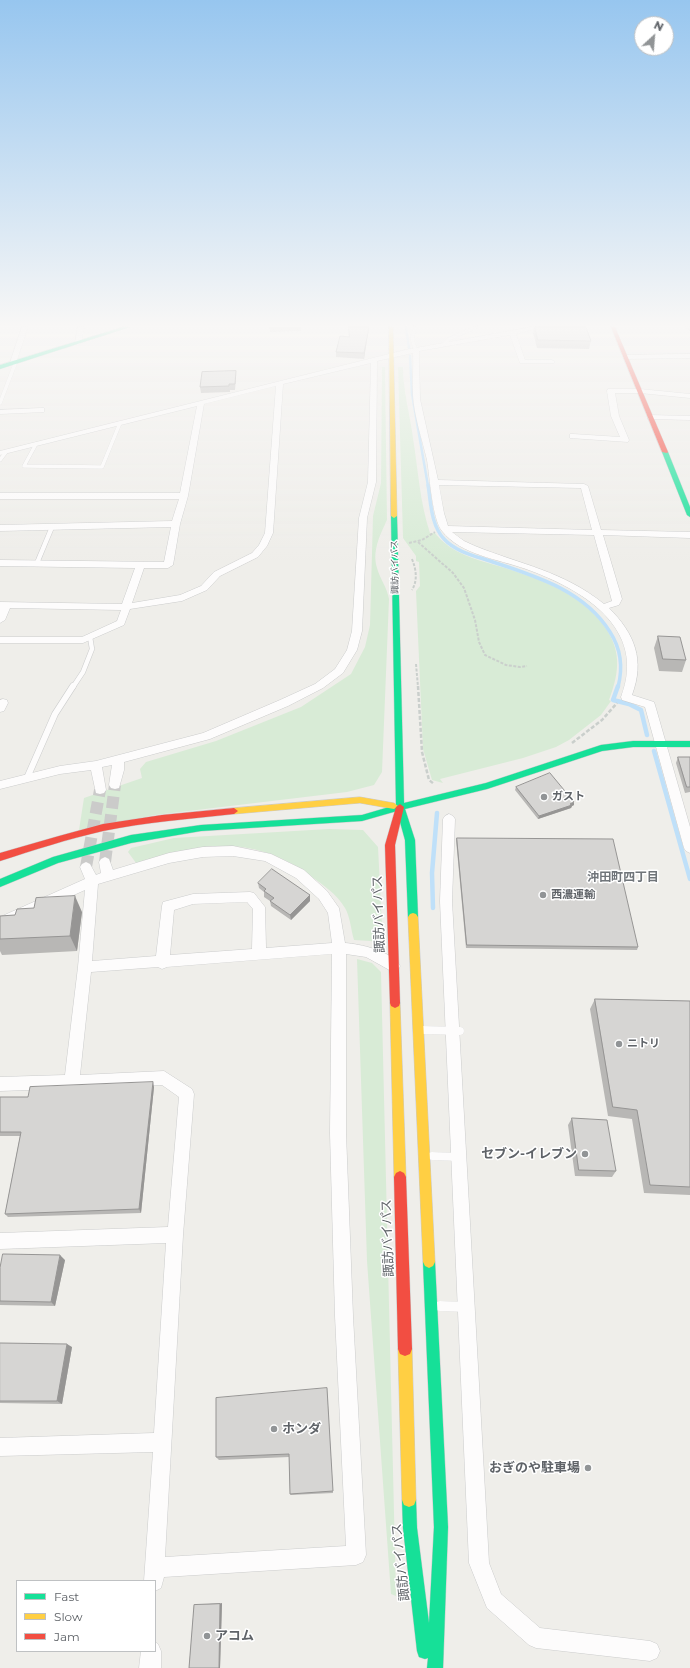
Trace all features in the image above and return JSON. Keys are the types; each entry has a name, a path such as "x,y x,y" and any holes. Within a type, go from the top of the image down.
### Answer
{"main road":[{"name":"諏訪バイパス","path":"393,405 400,807 410,840 441,1527 435,1668"},
{"path":"646,405 690,515"},
{"path":"0,883 56,860 99,846 131,839 201,828 362,818 400,807 487,786 601,748 633,744 690,744"},
{"path":"0,857 49,842 117,825 168,817 360,800 400,807"},
{"name":"諏訪バイパス","path":"400,807 390,845 410,1528 427,1668"}],"street":[{"path":"3,452 197,405"},
{"path":"0,563 168,565 176,524 184,496 201,405"},
{"path":"0,620 3,605 126,607 182,598 204,588 217,574 255,555 263,546 269,533 278,405"},
{"path":"0,785 60,770 96,765 206,736 319,686 339,671 352,650 357,631 360,605 363,518 372,482 373,405"},
{"path":"419,405 435,482 440,515 445,529 455,540 483,553 555,577 581,590 603,607 623,632 633,656 632,683 626,697 650,705 690,848"},
{"path":"573,436 625,440 615,416 613,405"},
{"path":"0,412 41,410"},
{"path":"651,417 690,418"},
{"path":"435,482 584,486 617,599 616,603 603,607"},
{"path":"0,496 184,496"},
{"path":"0,528 176,524"},
{"path":"445,529 690,535"},
{"path":"0,640 83,640 121,623 140,565"},
{"path":"115,785 118,770 118,759"},
{"path":"96,765 100,790"},
{"path":"449,819 446,901 456,1031 470,1308 479,1563 494,1601 536,1638 650,1651"},
{"path":"0,923 89,874 107,869 203,852 233,851 267,857 300,874 323,894 334,912 339,948 338,1141 344,1316 356,1555 154,1574 175,1235 187,1094 164,1078 0,1084"},
{"path":"72,1082 85,967 89,874"},
{"path":"162,963 168,906 193,899 250,897 259,907 260,955"},
{"path":"85,967 162,963 339,948 356,949 376,954 393,966"},
{"path":"0,1241 175,1235"},
{"path":"0,1447 162,1442"},
{"path":"150,1668 151,1652"}],"lane":[{"path":"36,444 24,466 102,467 120,423"},
{"path":"0,460 3,452"},
{"path":"37,564 52,527"},
{"path":"27,778 55,714 83,672 92,649 90,637"},
{"path":"418,1030 456,1031"},
{"path":"424,1156 462,1157"},
{"path":"431,1306 470,1308"}],"path":[{"path":"433,532 418,542 453,574 464,588 475,620 479,642 485,655 495,661 506,664 520,667 528,666"},
{"path":"411,557 414,564 416,584 411,591"},
{"path":"416,660 422,752 429,780 435,785"},
{"path":"570,744 602,720 617,703"}],"green space":[{"path":"382,405 385,405 387,520 375,555 377,568 389,599 382,772 374,785 347,792 155,815 79,830 84,798 142,778 140,769 146,762 216,741 301,707 351,674 365,647 370,625 373,516 381,483"},
{"path":"399,405 407,405 422,498 430,533 435,533 449,546 466,555 543,582 569,594 581,602 602,623 613,642 616,651 617,670 609,700 611,701 601,715 569,740 556,747 523,758 440,779 443,783 432,780 423,749 416,591 420,586 419,562 416,561 416,556 403,538"},
{"path":"329,829 363,830 378,847 383,946 371,941 354,940 347,911 334,894 314,878 287,862 266,853 245,848 225,846 204,847 160,856 136,863 128,852 131,848 174,838"},
{"path":"357,959 372,963 381,972 396,1596 391,1594 367,1261"}],"building":[{"path":"658,636 680,637 686,660 663,659"},
{"path":"678,757 690,757 690,787 687,787"},
{"name":"ガスト","path":"550,773 574,802 570,804 572,805 539,816 516,787"},
{"name":"西濃運輸","path":"457,838 613,839 638,947 467,945"},
{"path":"272,869 310,895 290,915 270,901 274,898 264,891 266,889 258,883"},
{"path":"75,896 70,936 0,939 0,916 15,915 17,909 34,908 36,898"},
{"path":"595,999 690,1001 690,1187 650,1185 637,1110 613,1107"},
{"path":"153,1082 139,1209 5,1214 21,1132 0,1132 0,1097 28,1097 30,1087"},
{"path":"572,1118 607,1120 616,1171 579,1170"},
{"path":"3,1254 60,1255 51,1302 0,1301 0,1268"},
{"path":"0,1343 67,1344 57,1401 0,1401"},
{"name":"ホンダ","path":"327,1388 333,1491 290,1494 289,1454 216,1457 216,1398"},
{"name":"アコム","path":"220,1604 219,1668 189,1668 194,1605"}],"waterway":[{"path":"414,405 428,486"},
{"path":"428,485 436,527 444,539 454,547 466,553 541,579 557,586 587,605 610,632 617,645 621,666 618,687"},
{"path":"618,686 613,700 629,704 641,710 647,735"},
{"path":"654,751 690,879"},
{"path":"433,908 432,873 437,813"}],"tunnel":[{"path":"105,862 115,785"},
{"path":"86,867 100,790"}],"traffic: fast":[{"path":"665,452 690,515"},
{"path":"394,516 400,807 410,840 413,917"},
{"path":"400,807 487,786 601,748 633,744 690,744"},
{"path":"0,883 56,860 131,839 201,828 362,818 400,807"},
{"path":"429,1262 441,1527 435,1668"},
{"path":"409,1500 410,1528 425,1651"}],"traffic: slow":[{"path":"392,405 394,516"},
{"path":"234,811 360,800 394,806"},
{"path":"413,917 429,1262"},
{"path":"395,1003 400,1177"},
{"path":"405,1349 409,1500"}],"traffic: jam":[{"path":"645,405 665,452"},
{"path":"395,1003 390,845 400,807"},
{"path":"0,857 59,839 103,828 162,819 234,811"},
{"path":"400,1177 405,1349"}],"place":[{"name":"ガスト","path":"544,797"},
{"name":"西濃運輸","path":"543,895"},
{"name":"ニトリ","path":"619,1044"},
{"name":"セブン-イレブン","path":"585,1154"},
{"name":"ホンダ","path":"274,1429"},
{"name":"おぎのや駐車場","path":"588,1468"},
{"name":"アコム","path":"207,1636"}],"district":[{"name":"沖田町四丁目","path":"623,877"}]}
